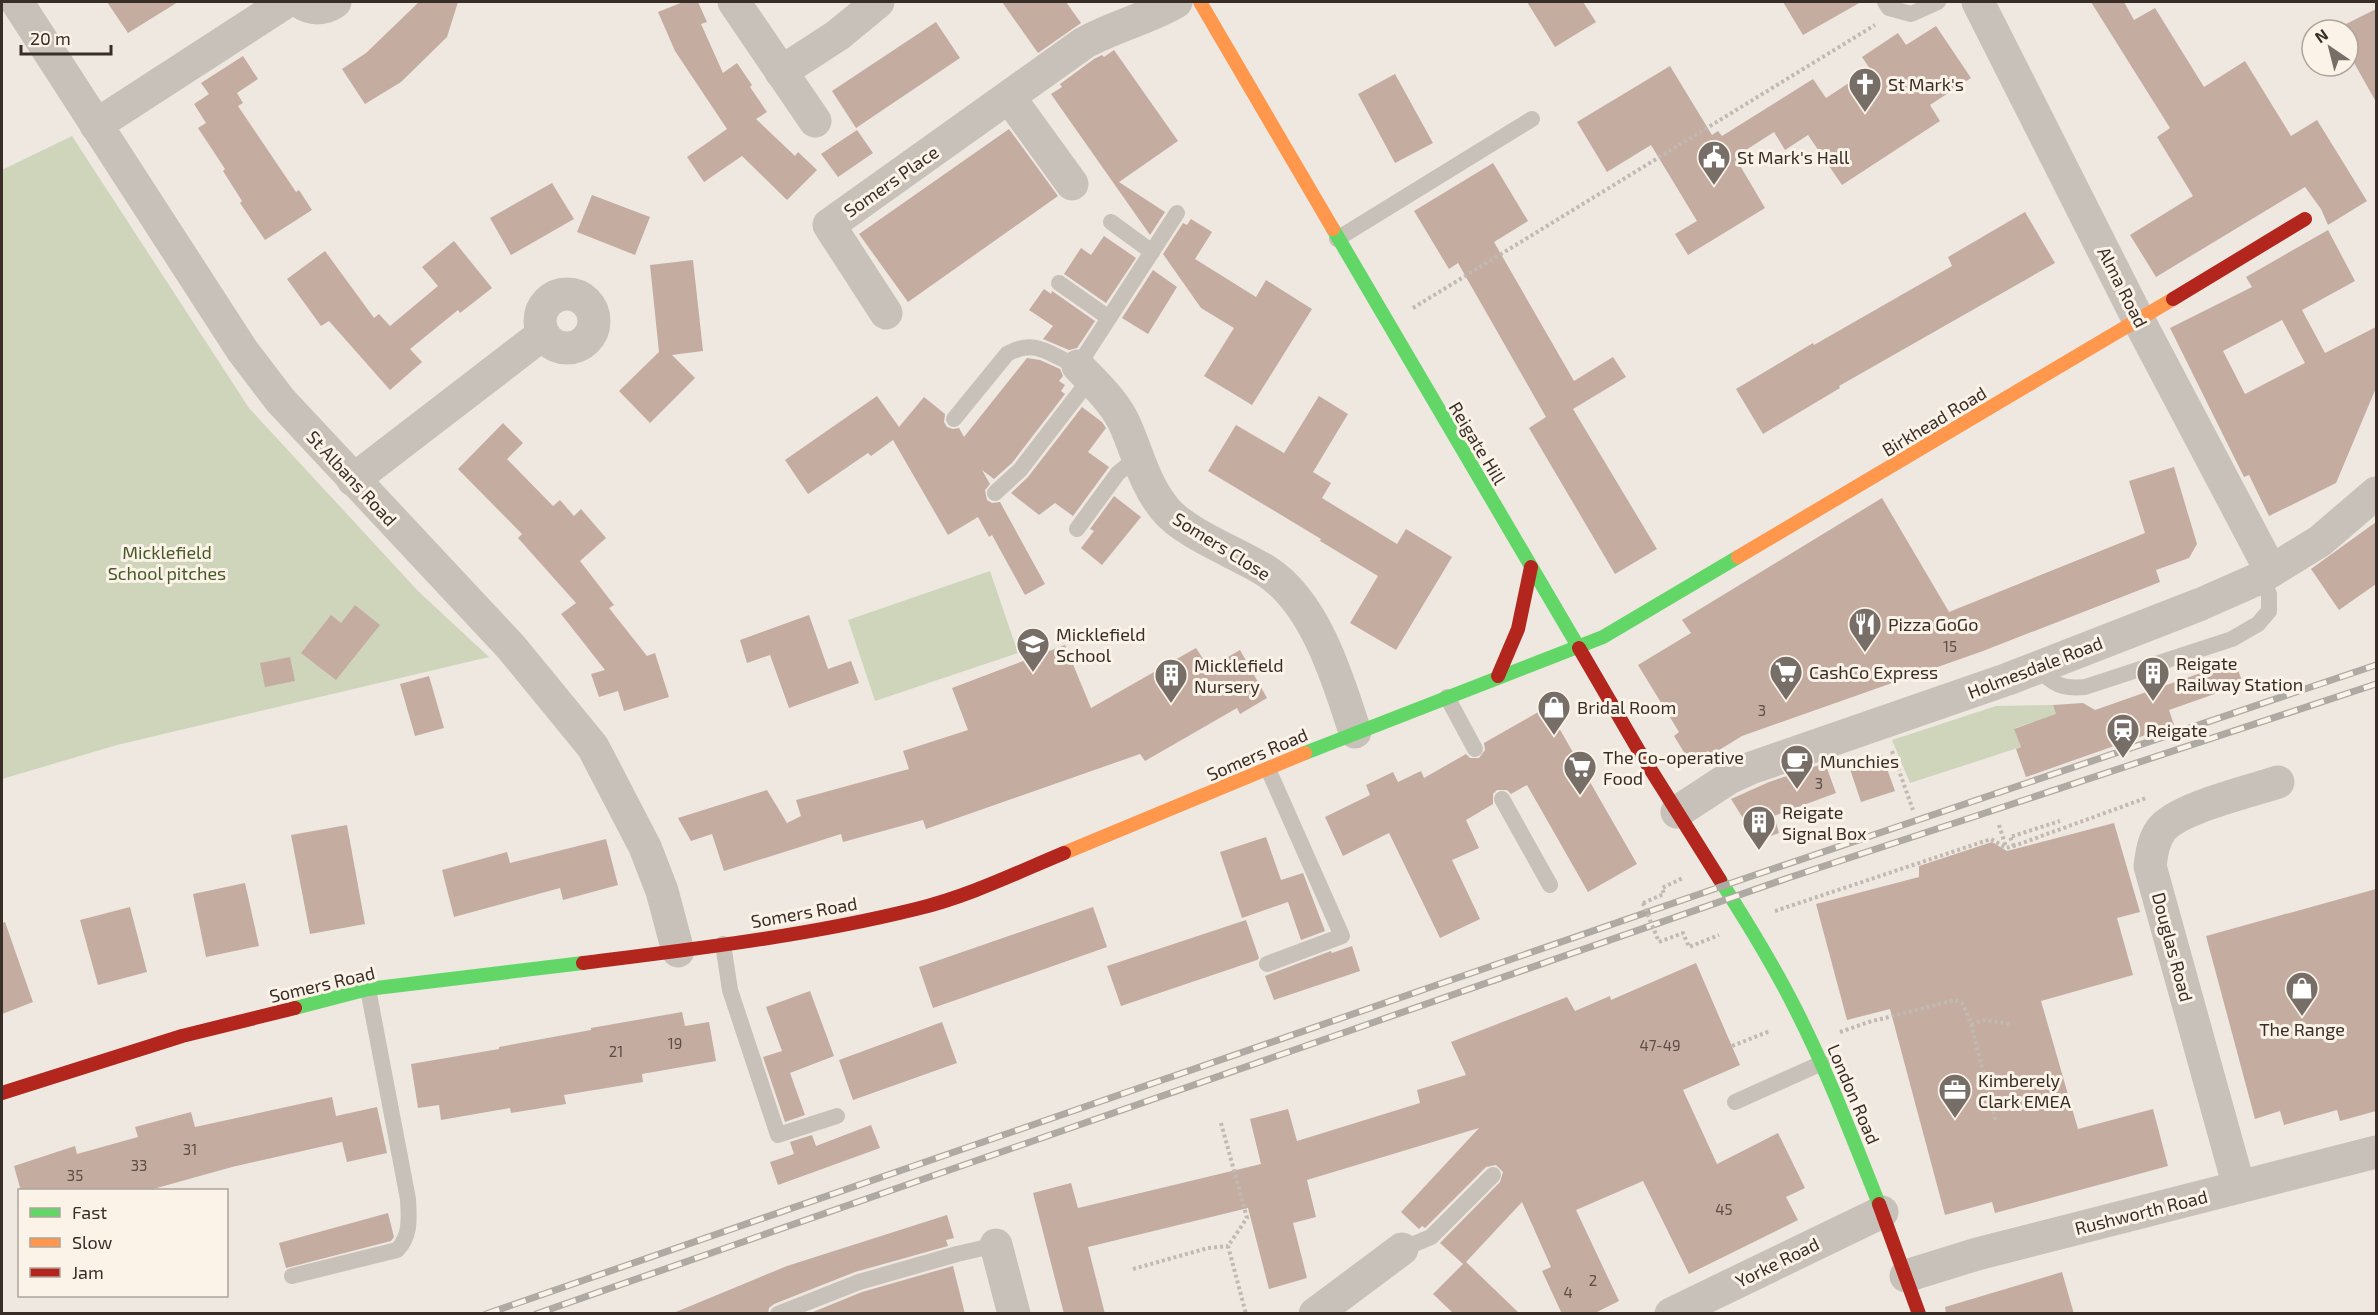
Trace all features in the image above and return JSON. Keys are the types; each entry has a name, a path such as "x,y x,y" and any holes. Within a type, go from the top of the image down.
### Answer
{"street":[{"name":"St Albans Road","path":"17,2 242,350 280,400 511,647 593,747 645,847 662,891 678,951"},
{"path":"96,125 286,2"},
{"path":"300,2 312,8 322,8 335,2"},
{"path":"734,2 815,121"},
{"path":"781,72 838,35 878,2"},
{"name":"Somers Place","path":"886,313 828,225 1084,43 1105,31 1176,2"},
{"name":"Reigate Hill","path":"1200,2 1578,647 1677,812 1734,899"},
{"name":"Alma Road","path":"1978,2 2265,575"},
{"path":"1009,97 1072,184"},
{"name":"Birkhead Road","path":"1578,647 1603,637 2305,219"},
{"path":"353,480 543,334"},
{"name":"Somers Close","path":"1084,373 1111,400 1125,425 1144,476 1165,510 1188,528 1268,572 1303,608 1335,671 1356,732"},
{"name":"Holmesdale Road","path":"1677,812 1729,778 1751,768 2038,668 2201,604 2265,575 2320,541 2376,493"},
{"path":"1498,675 1518,629 1531,567"},
{"name":"Somers Road","path":"2,1093 182,1036 368,990 678,951 819,929 917,909 993,882 1498,675 1578,647"},
{"name":"Douglas Road","path":"2239,1187 2150,866 2152,849 2162,829 2179,816 2278,782"},
{"name":"London Road","path":"1734,899 1822,1064 1882,1212 1919,1314"},
{"name":"Rushworth Road","path":"1906,1276 1988,1251 2376,1152"},
{"name":"Yorke Road","path":"1671,1314 1882,1212"},
{"path":"996,1245 1014,1314"},
{"path":"1315,1314 1402,1249"}],"lane":[{"path":"1887,5 1911,14 1938,2"},
{"path":"1337,239 1532,119"},
{"path":"995,493 1020,470 1084,373 1109,318 1177,213"},
{"path":"1110,222 1152,252"},
{"path":"1059,283 1109,318"},
{"path":"954,419 1007,354 1018,348 1029,346 1041,349 1084,373"},
{"path":"1077,529 1118,473 1137,458"},
{"path":"2038,668 2048,679 2067,688 2085,687 2232,639 2258,624 2270,611 2265,575"},
{"path":"1447,697 1475,748"},
{"path":"1267,964 1342,936 1268,769"},
{"path":"1503,799 1550,885"},
{"path":"723,944 730,990 778,1135 837,1116"},
{"path":"292,1276 397,1250 402,1245 409,1228 408,1199 368,990"},
{"path":"1736,1102 1822,1064"},
{"path":"1402,1249 1431,1237 1493,1175"},
{"path":"778,1314 859,1282 996,1245"}],"path":[{"path":"1387,324 1874,26 1887,5"},
{"path":"1881,722 1913,810"},
{"path":"1770,915 1782,908 1991,839 2006,848 2014,846 2147,797"},
{"path":"2014,846 2010,837 2060,821"},
{"path":"1999,825 2006,848"},
{"path":"1676,882 1662,888 1664,894 1643,903 1659,942 1683,933 1689,947 1707,940"},
{"path":"1812,1042 1869,1022 1955,1000 1963,1004 1971,1024 1996,1122"},
{"path":"1971,1024 1986,1020 2009,1024"},
{"path":"1732,1046 1773,1029"},
{"path":"1221,1123 1247,1218 1228,1246 1246,1314"},
{"path":"1133,1269 1209,1248 1228,1246"}],"green space":[{"name":"Micklefield School pitches","path":"72,136 249,408 418,591 489,657 117,745 2,779 2,170"},
{"path":"990,571 1018,653 875,701 848,620"},
{"path":"2053,705 2059,722 2033,722 2015,728 2021,747 1910,783 1892,740 1996,706"}],"building":[{"path":"107,2 178,2 128,33"},
{"path":"419,2 458,2 447,37 401,82 365,104 342,69 366,53"},
{"path":"683,2 698,2 707,22 701,24 723,73 737,63 752,85 750,87 767,112 756,119 795,156 798,152 817,170 787,200 742,156 704,182 687,157 727,129 675,51 658,12"},
{"path":"1002,2 1066,2 1081,23 1038,53"},
{"path":"1527,2 1583,2 1596,22 1555,47"},
{"path":"1783,2 1861,2 1803,35"},
{"path":"2091,2 2124,2 2134,20 2155,8 2204,87 2245,61 2291,136 2317,120 2367,201 2328,225 2321,209 2305,187 2156,277 2130,235 2193,196 2157,137 2170,128"},
{"path":"2376,9 2376,102 2360,73 2360,18 2358,18"},
{"path":"936,22 960,58 856,128 832,91"},
{"path":"1936,26 1971,78 1930,105 1940,121 1842,185 1808,135 1785,150 1774,132 1735,157 1765,208 1688,255 1675,234 1697,221 1651,145 1607,172 1577,122 1670,66 1712,135 1718,131 1722,136 1813,79 1826,98 1870,69 1862,57 1898,33 1906,45"},
{"path":"1114,50 1178,141 1119,182 1165,212 1150,235 1051,94 1062,87 1060,84 1094,59 1102,55 1104,57"},
{"path":"243,56 258,79 237,93 243,103 238,106 296,192 299,190 312,210 265,240 240,203 242,201 223,171 225,169 198,128 206,123 194,104 209,94 201,83"},
{"path":"1395,74 1433,143 1395,163 1358,94"},
{"path":"1009,129 1058,196 908,302 859,234"},
{"path":"857,130 873,153 838,177 821,154"},
{"path":"1493,163 1528,221 1494,242 1574,381 1613,357 1626,377 1573,409 1657,549 1615,574 1529,428 1546,417 1458,263 1449,269 1414,211"},
{"path":"552,183 574,219 511,255 490,218"},
{"path":"592,195 650,217 635,255 577,232"},
{"path":"2025,212 2055,263 1839,386 1840,388 1763,434 1736,389 1813,343 1814,345 1952,266 1948,257"},
{"path":"1191,219 1212,232 1195,259 1256,297 1266,280 1312,309 1252,405 1204,376 1234,328 1201,308 1163,254 1183,223 1187,225"},
{"path":"2328,230 2355,281 2302,310 2325,353 2376,327 2376,388 2336,483 2269,516 2249,475 2244,477 2170,328 2252,287 2246,277","holes":["2282,320 2305,363 2245,394 2223,351"]},
{"path":"1104,236 1136,258 1106,303 1064,274 1081,248 1091,255"},
{"path":"454,241 492,288 460,313 458,310 410,349 422,362 390,390 329,321 321,326 287,279 325,251 374,318 379,314 390,326 438,286 422,267"},
{"path":"693,260 703,351 672,355 695,378 650,423 619,391 659,352 650,265"},
{"path":"1153,270 1177,287 1148,334 1122,318"},
{"path":"1044,289 1051,294 1052,291 1095,321 1077,348 1069,350 1043,339 1053,326 1029,310"},
{"path":"1027,358 1040,360 1060,369 1063,376 1059,381 1065,385 1061,391 1065,394 1012,463 994,479 982,470 990,484 985,490 987,500 992,503 1000,502 1045,584 1025,595 992,535 989,537 978,517 948,535 893,440 871,456 868,453 808,494 785,460 877,396 899,427 924,397 945,414 944,422 947,427 959,428 964,437"},
{"path":"1319,396 1348,414 1313,472 1331,483 1322,498 1397,544 1406,529 1452,557 1396,650 1350,623 1378,576 1208,471 1236,425 1284,453"},
{"path":"1082,407 1102,422 1106,428 1088,452 1109,467 1073,516 1055,503 1039,515 1011,493 1028,477"},
{"path":"503,423 523,443 507,459 553,506 560,500 574,516 581,509 606,538 580,561 614,605 609,608 647,656 655,653 669,697 624,711 618,691 599,697 591,674 605,670 561,614 576,603 518,538 522,534 458,469"},
{"path":"2174,467 2197,544 2189,558 2156,570 2160,582 1983,651 1742,736 1711,755 1708,751 1690,762 1674,736 1679,732 1638,665 1691,633 1682,620 1882,498 1949,612 2145,533 2129,481"},
{"path":"1114,496 1141,517 1102,565 1081,548 1094,531 1090,529"},
{"path":"2376,522 2376,584 2339,610 2311,569"},
{"path":"355,605 380,625 336,680 301,653 331,615 341,623"},
{"path":"809,615 828,669 851,661 859,683 789,708 770,655 747,663 740,640"},
{"path":"1065,645 1091,708 1196,648 1209,668 1240,650 1267,698 1240,714 1237,708 1145,761 1140,754 926,829 923,820 843,842 841,834 724,871 712,834 691,841 678,818 767,790 787,823 801,816 796,800 909,769 903,751 968,730 952,688"},
{"path":"290,657 295,681 265,687 260,663"},
{"path":"2235,661 2243,684 2169,710 2174,725 2026,777 2016,749 2021,747 2014,729 2056,714 2053,705 2083,703 2095,710"},
{"path":"429,676 444,728 415,736 400,684"},
{"path":"1547,707 1637,864 1588,892 1527,785 1511,794 1507,790 1497,790 1493,794 1493,804 1466,820 1479,848 1452,860 1480,919 1440,938 1389,833 1343,856 1325,817 1370,795 1366,785 1393,772 1398,782 1421,771 1424,778 1466,754 1470,758 1479,758 1485,750 1484,743"},
{"path":"1882,755 1895,791 1861,802 1849,766"},
{"path":"1825,763 1836,793 1774,816 1779,833 1757,841 1731,799 1769,782"},
{"path":"2114,823 2140,912 2117,918 2133,975 2041,1001 2078,1129 2153,1109 2168,1166 1995,1213 1992,1202 1945,1215 1890,1009 1847,1020 1816,904 1919,877 1919,866 1992,842 2007,851"},
{"path":"347,825 365,924 310,934 291,835"},
{"path":"1266,837 1281,880 1303,873 1325,931 1301,940 1288,902 1242,918 1220,852"},
{"path":"606,839 618,885 563,900 560,888 454,917 442,870 507,852 510,863"},
{"path":"245,883 259,946 206,957 193,894"},
{"name":"The Range","path":"2376,889 2376,1111 2340,1121 2337,1110 2284,1125 2280,1111 2255,1119 2206,936"},
{"path":"130,907 147,972 98,985 80,920"},
{"path":"1093,907 1107,947 933,1008 919,967"},
{"path":"1246,920 1259,958 1257,960 1121,1006 1107,966"},
{"path":"5,922 33,1002 2,1014 2,923"},
{"path":"1352,946 1360,971 1274,1000 1265,976 1331,951 1332,953"},
{"path":"1696,963 1740,1065 1683,1090 1717,1164 1778,1133 1805,1188 1786,1197 1798,1220 1689,1274 1643,1181 1576,1210 1619,1301 1593,1314 1562,1314 1542,1271 1551,1267 1522,1202 1466,1262 1520,1314 1454,1314 1433,1294 1463,1264 1440,1243 1500,1182 1503,1172 1496,1165 1486,1167 1425,1228 1422,1226 1419,1229 1401,1212 1479,1128 1307,1180 1316,1217 1293,1223 1307,1278 1269,1289 1248,1208 1088,1247 1105,1314 1064,1314 1033,1193 1071,1183 1078,1208 1261,1164 1250,1119 1288,1109 1297,1141 1420,1103 1417,1090 1466,1075 1451,1042 1567,997 1575,1011 1610,996 1611,1000"},
{"path":"810,991 834,1056 790,1073 805,1115 785,1122 763,1057 782,1051 766,1007"},
{"path":"682,1012 685,1026 709,1022 716,1061 642,1074 643,1082 564,1095 566,1104 511,1113 510,1108 441,1120 439,1105 418,1108 411,1064 499,1049 499,1047 591,1030 591,1028"},
{"path":"942,1022 957,1063 853,1100 839,1060"},
{"path":"332,1097 336,1116 377,1107 387,1153 347,1162 342,1142 232,1167 153,1189 20,1189 14,1166 75,1146 77,1154 138,1137 135,1127 191,1112 195,1127"},
{"path":"871,1125 880,1148 778,1185 770,1162 794,1154 790,1142 812,1135 816,1146"},
{"path":"388,1213 394,1237 391,1241 286,1268 279,1243"},
{"path":"947,1215 954,1238 946,1240 948,1246 855,1272 774,1304 769,1308 768,1314 671,1314 787,1266"},
{"path":"953,1266 965,1314 808,1314 862,1292"},
{"path":"2062,1272 2074,1314 1946,1314 1945,1307"}],"railway":[{"path":"486,1314 1746,878 2376,665"},
{"path":"536,1314 1788,878 2376,684"}],"traffic: fast":[{"path":"1333,229 1579,648"},
{"path":"1305,753 1603,637 1738,557"},
{"path":"1720,880 1788,994 1808,1034 1879,1204"},
{"path":"295,1008 368,989 583,963"}],"traffic: slow":[{"path":"1200,2 1333,229"},
{"path":"1738,557 2173,299"},
{"path":"1064,853 1305,753"}],"traffic: jam":[{"path":"2173,299 2305,219"},
{"path":"1498,676 1518,629 1531,567"},
{"path":"1579,648 1639,751 1720,880"},
{"path":"583,963 750,941 834,927 916,909 954,898 1064,853"},
{"path":"2,1093 182,1036 295,1008"},
{"path":"1879,1204 1919,1314"}],"place":[{"name":"St Mark's","path":"1865,113"},
{"name":"St Mark's Hall","path":"1714,186"},
{"name":"Pizza GoGo","path":"1865,653"},
{"name":"Micklefield School","path":"1033,673"},
{"name":"CashCo Express","path":"1786,701"},
{"name":"Reigate Railway Station","path":"2153,702"},
{"name":"Micklefield Nursery","path":"1171,704"},
{"name":"Bridal Room","path":"1554,736"},
{"name":"Reigate","path":"2123,759"},
{"name":"Munchies","path":"1797,790"},
{"name":"The Co-operative Food","path":"1580,796"},
{"name":"Reigate Signal Box","path":"1759,851"},
{"name":"The Range","path":"2302,1017"},
{"name":"Kimberely Clark EMEA","path":"1955,1119"}]}
